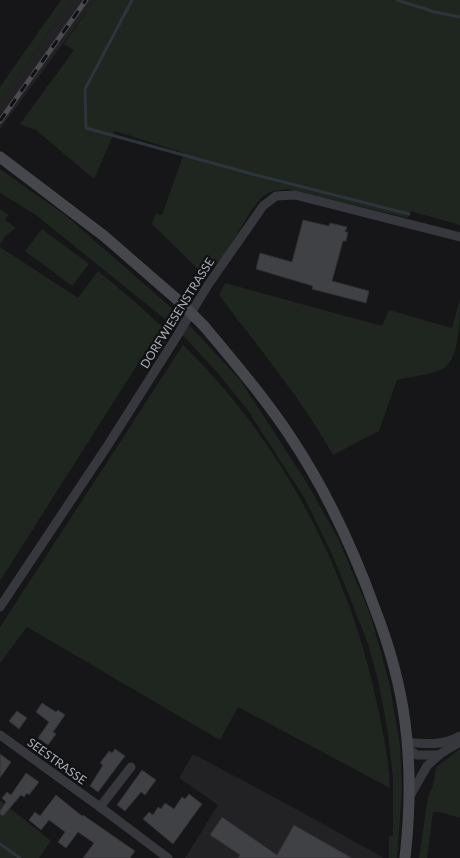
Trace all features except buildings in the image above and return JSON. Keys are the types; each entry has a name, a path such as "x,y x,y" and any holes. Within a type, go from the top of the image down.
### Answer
{"main road":[{"path":"5,160 104,236 180,302 204,326 262,397 290,436 317,480 355,557 386,640 405,721 409,799 404,858"}],"street":[{"name":"DORFWIESENSTRASSE","path":"0,607 108,446 208,285 264,206 276,196 295,195 460,237"},
{"name":"SEESTRASSE","path":"0,735 168,858"},
{"path":"407,746 450,741 460,736"},
{"path":"409,799 427,766 439,755 460,742"},
{"path":"407,746 417,755 439,755"},
{"path":"100,807 131,767"}],"shaded area":[{"path":"61,0 71,0 0,102 0,87"},
{"path":"71,0 95,0 0,129 0,102"},
{"path":"95,0 460,0 460,225 410,211 408,218 287,189 275,191 268,193 259,200 221,259 201,272 152,224 156,213 162,215 184,153 115,131 94,179 36,130 20,124 74,50 64,44"},
{"path":"0,169 64,214 182,317 240,380 304,478 338,538 363,597 372,620 390,686 400,745 402,790 397,858 389,858 389,836 393,836 393,779 388,733 378,680 368,644 351,600 331,552 305,499 247,409 216,371 176,328 36,215 0,193"},
{"path":"0,209 9,215 5,220 16,228 6,235 0,245"},
{"path":"42,229 89,264 72,286 25,251"},
{"path":"0,247 78,298 98,271 170,334 159,352 149,346 0,581"},
{"path":"225,283 382,326 389,310 452,328 460,299 456,347 449,364 443,369 397,380 379,431 333,455 293,393 219,295"},
{"path":"183,345 219,383 252,425 282,468 309,514 332,562 351,611 367,662 379,713 389,769 390,788 238,707 220,740 27,627 0,663 0,627"},
{"path":"460,749 460,818 440,812 433,812 427,858 419,858 428,797 433,786 436,767"},
{"path":"193,754 384,858 185,858 218,805 179,778"},
{"path":"0,800 51,841 39,858 0,858"}],"waterway":[{"path":"132,0 85,89 86,128 252,174 409,214"},
{"path":"397,0 435,12 460,17"},
{"path":"0,844 20,858"}],"railway":[{"path":"0,121 86,0"}]}
